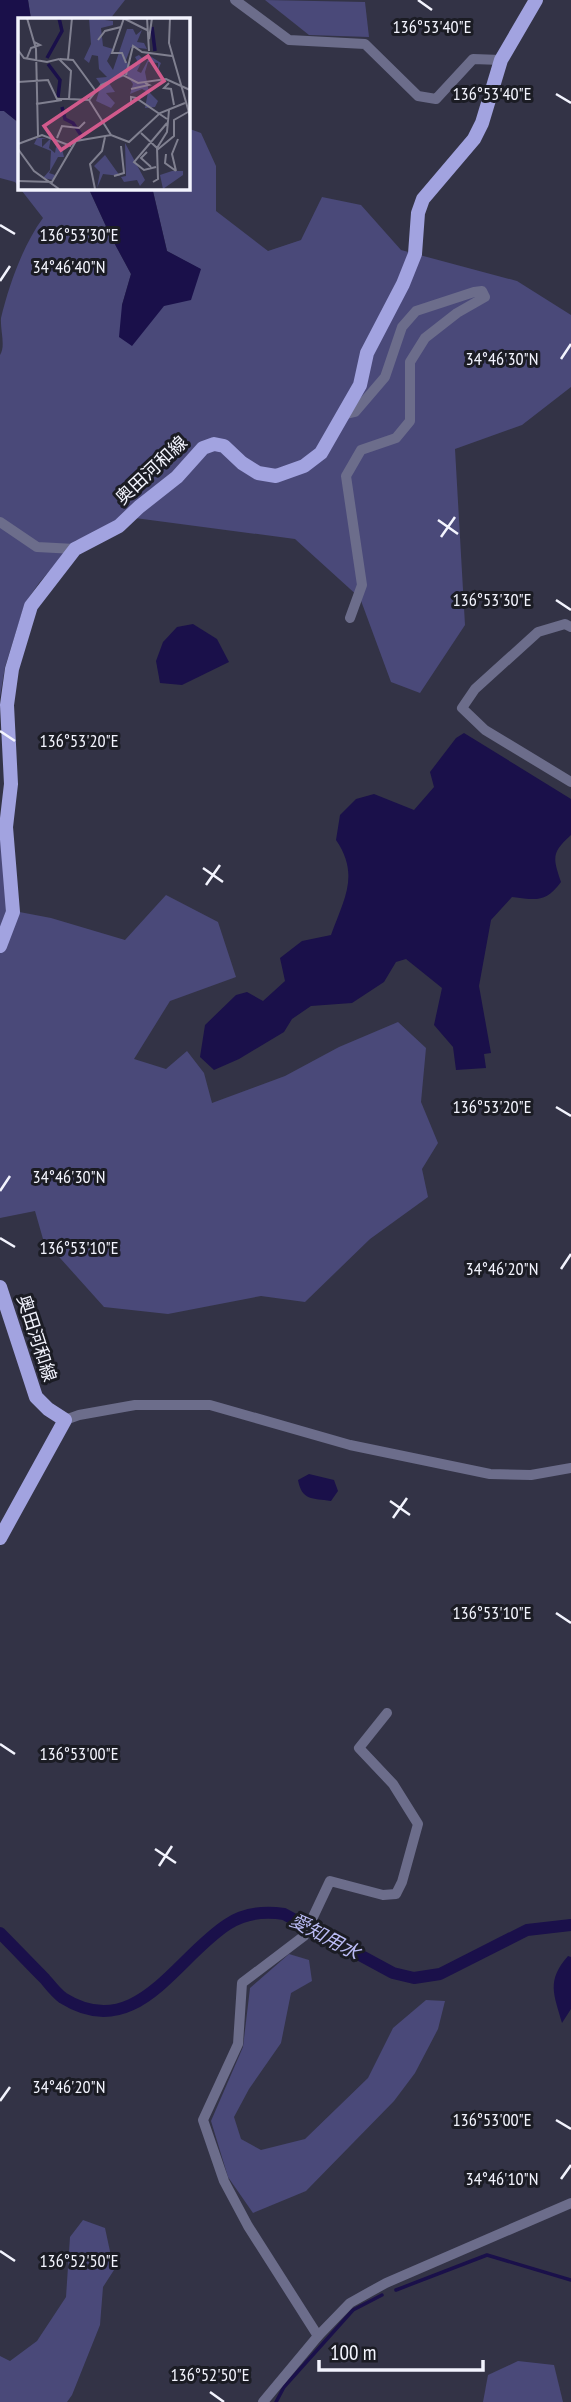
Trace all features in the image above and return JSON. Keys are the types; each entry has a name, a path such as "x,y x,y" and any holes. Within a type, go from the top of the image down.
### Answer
{"main road":[{"name":"奥田河和線","path":"0,946 13,912 6,827 11,784 6,705 12,669 31,606 75,549 119,526 177,477 203,448 214,444 224,446 257,473 276,476 304,466 321,453 360,385 367,353 403,284 415,254 418,213 423,199 474,139 482,123 501,60 536,0"},
{"name":"奥田河和線","path":"0,1287 36,1396 48,1409 65,1420"},
{"path":"0,1538 65,1420"}],"street":[{"path":"235,0 289,40 365,44 418,96 436,99 473,59 501,60"},
{"path":"342,415 355,412 385,377 402,327 416,311 482,291 485,297 457,313 425,338 410,362 410,421 396,438 361,450 346,475 362,585 350,618"},
{"path":"0,522 37,547 75,549"},
{"path":"571,627 565,624 538,632 475,689 462,708 485,730 571,782"},
{"path":"65,1420 135,1405 210,1405 350,1445 490,1474 531,1475 571,1468"},
{"path":"318,2336 248,2226 224,2181 203,2120 238,2044 242,1983 303,1936 330,1881 383,1895 396,1894 402,1882 418,1824 393,1784 359,1748 387,1713"},
{"path":"263,2402 318,2336 350,2303 386,2283 571,2203"}],"shaded area":[{"path":"0,0 28,0 31,18 18,18 18,122 4,111 0,111"},
{"path":"28,0 125,0 111,18 31,18"},
{"path":"265,0 365,2 369,37 309,35"},
{"path":"0,111 4,111 18,122 18,186 15,182 0,178"},
{"path":"189,129 201,133 216,166 216,211 268,251 301,240 322,197 361,205 401,250 517,281 571,315 571,387 522,425 455,449 465,625 420,693 391,682 360,598 295,539 135,518 75,541 39,583 25,603 5,667 0,697 1,318 18,266 29,240 43,218 20,189 89,189 131,274 122,305 164,306 200,269 167,251 152,189 189,189"},
{"path":"89,189 152,189 167,251 201,269 191,300 164,306 132,346 119,337 122,305 131,274"},
{"path":"193,624 217,639 229,662 182,685 160,683 156,661 163,642 177,627"},
{"path":"464,733 571,799 571,835 555,856 561,882 545,897 512,897 491,920 479,986 491,1053 484,1054 486,1068 456,1070 453,1047 434,1025 442,988 406,959 396,962 384,982 352,1003 311,1006 292,1019 284,1032 239,1059 214,1070 200,1057 205,1025 236,995 247,992 263,1001 285,981 280,958 302,941 331,935 345,898 348,876 343,853 336,840 340,815 356,799 374,794 414,810 434,787 430,772 456,738"},
{"path":"0,827 9,910 51,918 125,940 166,895 218,922 236,977 170,1001 134,1059 166,1069 187,1051 204,1073 212,1103 285,1076 339,1047 398,1022 426,1048 421,1102 438,1143 422,1169 428,1197 370,1239 305,1302 261,1296 168,1314 104,1307 43,1239 35,1211 0,1218"},
{"path":"309,1474 334,1480 338,1491 331,1501 313,1499 302,1492 298,1480"},
{"path":"289,1954 309,1960 312,1981 291,1993 281,2043 249,2089 234,2117 241,2139 261,2150 305,2139 368,2078 393,2028 426,2000 445,2001 438,2029 415,2073 394,2101 306,2191 253,2213 228,2177 211,2121 243,2047 250,1988"},
{"path":"568,1956 571,1957 571,2009 562,2023 554,1981"},
{"path":"83,2220 105,2228 114,2270 103,2287 100,2325 72,2395 67,2402 0,2402 0,2356 10,2361 37,2341 66,2297 70,2237"},
{"path":"518,2361 554,2365 563,2402 483,2402 488,2375"}],"waterway":[{"name":"愛知用水","path":"0,1933 63,1998 89,2009 112,2010 134,2004 153,1991 228,1924 255,1914 284,1914 393,1973 414,1978 440,1974 527,1930 571,1925"},
{"path":"396,2290 487,2255 571,2280"},
{"path":"276,2402 284,2387 353,2310 382,2295"}]}
